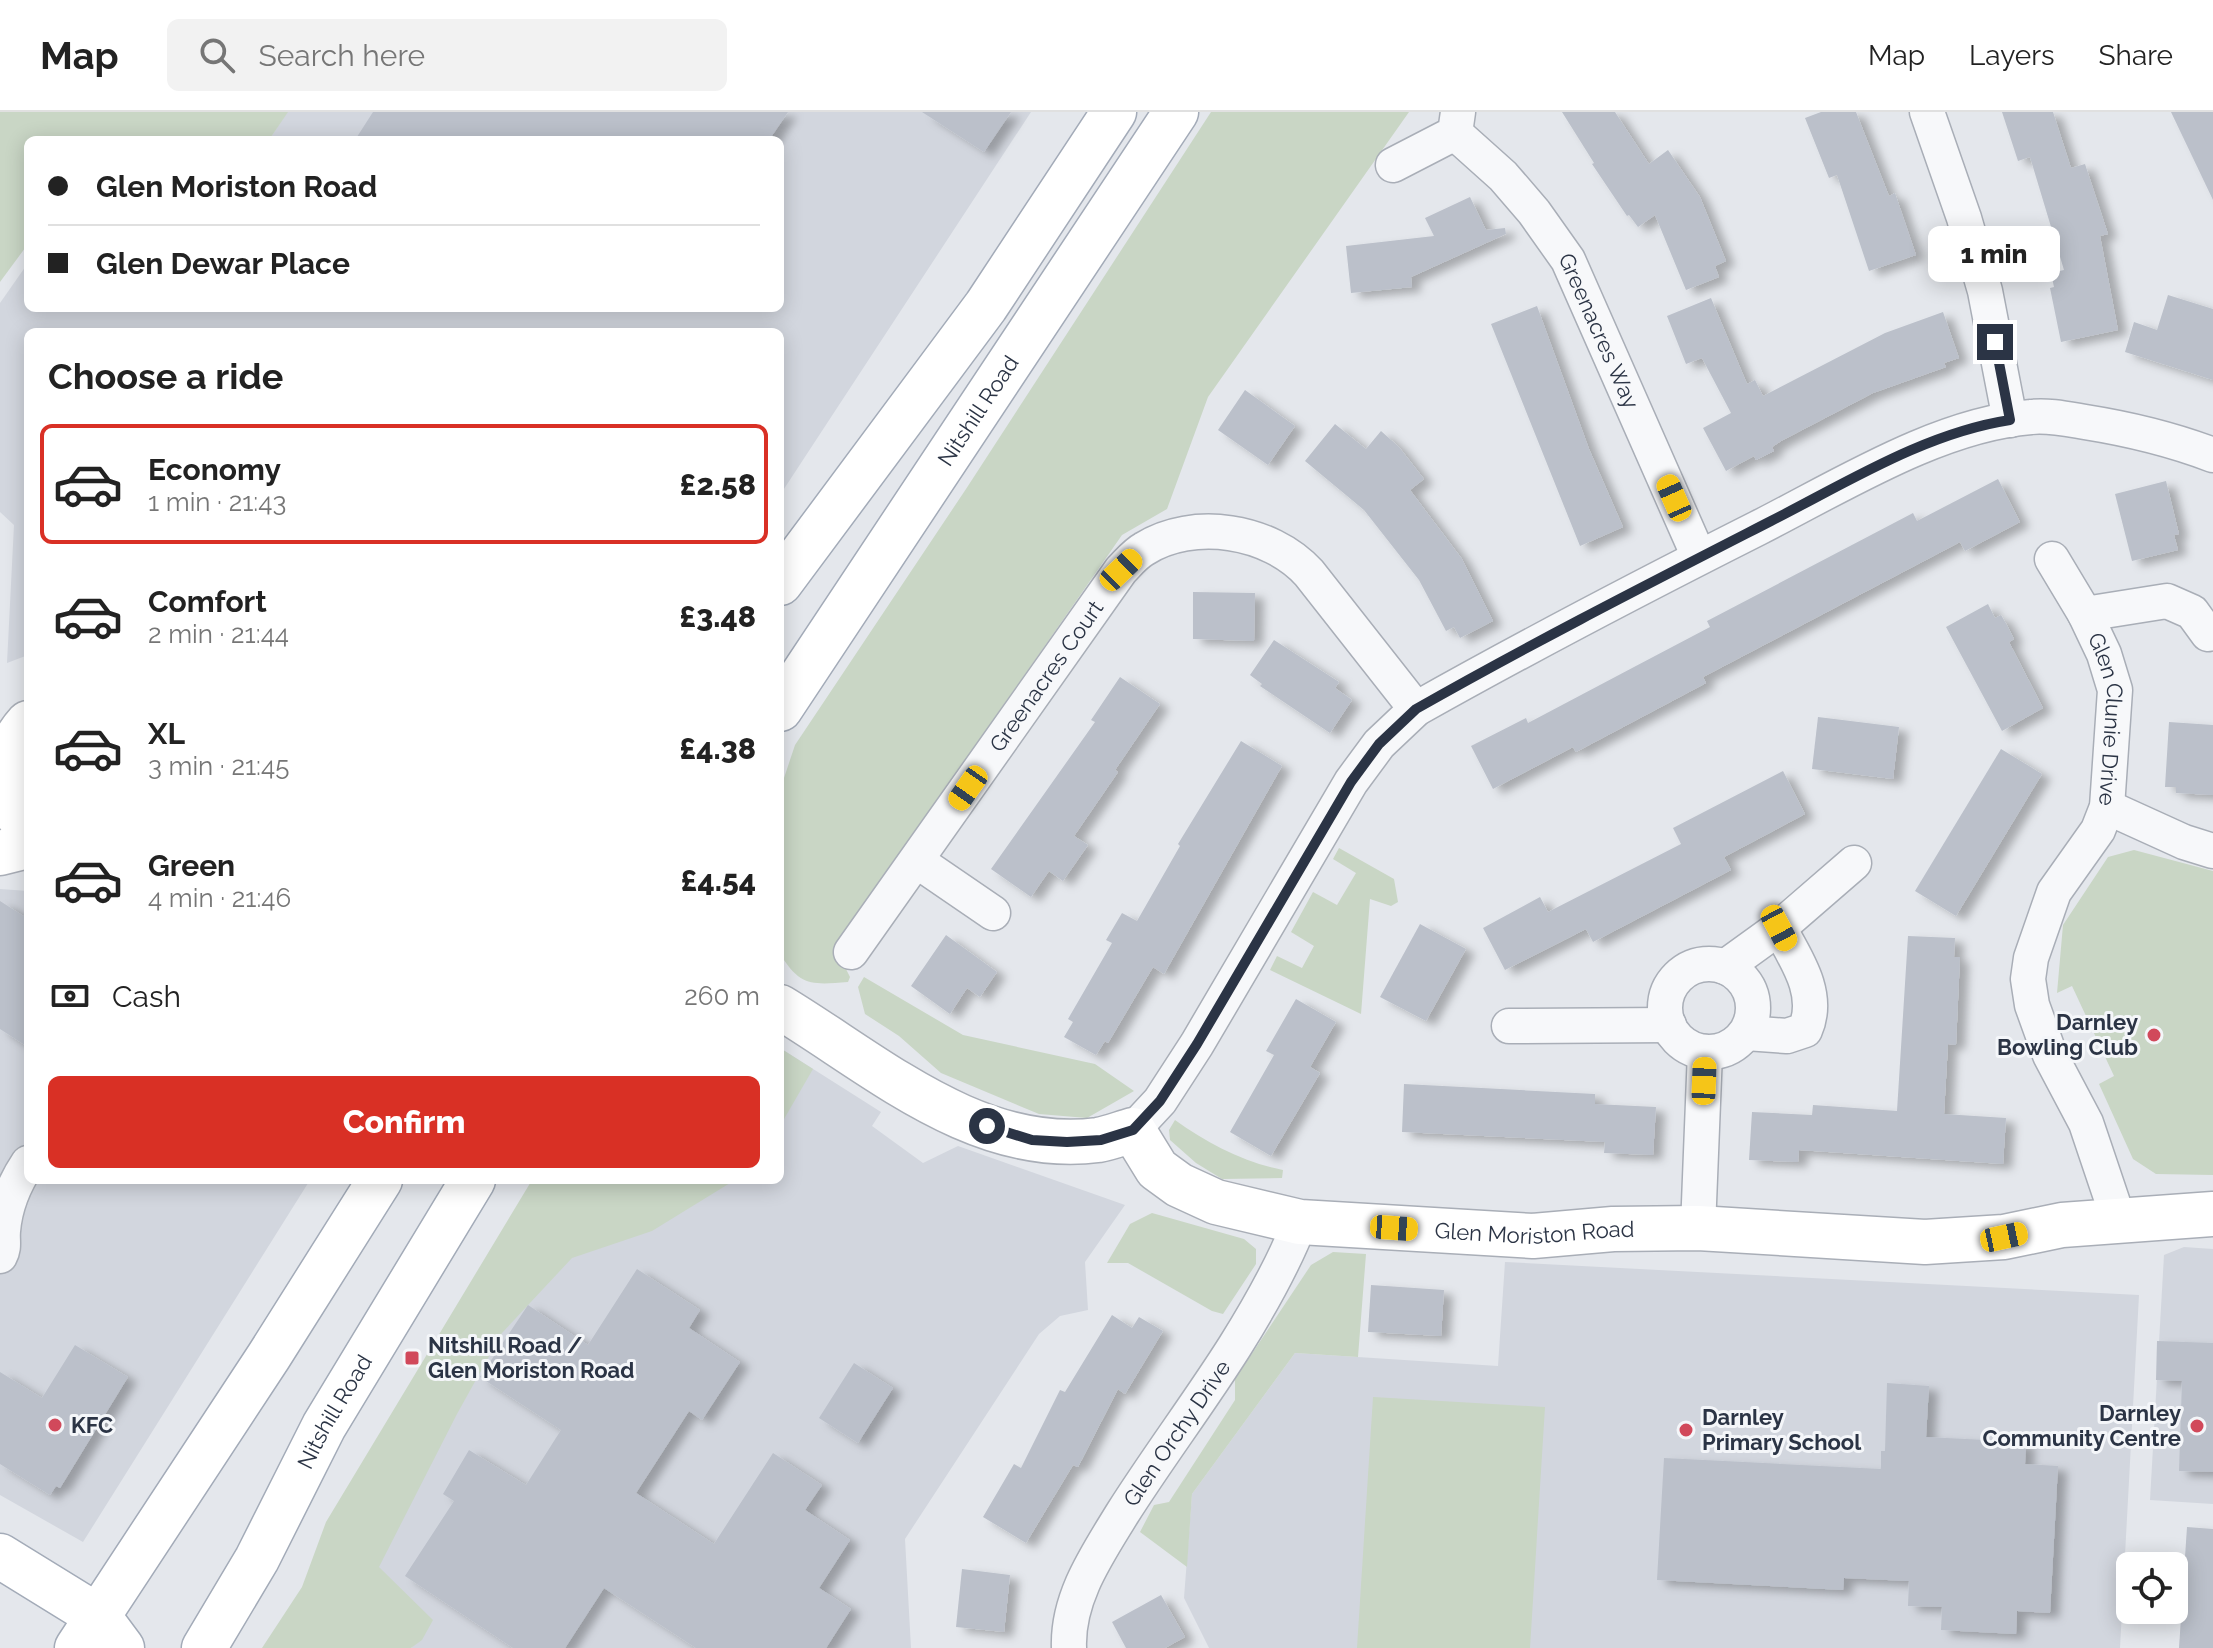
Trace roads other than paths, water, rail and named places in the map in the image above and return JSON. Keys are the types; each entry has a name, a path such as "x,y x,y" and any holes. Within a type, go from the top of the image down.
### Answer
{"main road":[{"path":"784,578 986,306 1114,112"},
{"name":"Nitshill Road","path":"784,703 1176,112"},
{"path":"12,745 3,774 6,796 15,815 24,825"},
{"path":"0,853 24,847"},
{"path":"784,1009 888,1078 927,1100 987,1126 1032,1140 1067,1142 1101,1140 1133,1130"},
{"name":"Glen Moriston Road","path":"1133,1130 1157,1169 1179,1185 1216,1202 1300,1222 1533,1236 1613,1229 1698,1228 1925,1242 2004,1237 2062,1225 2213,1214"},
{"path":"0,1556 99,1638 269,1356 377,1184"},
{"name":"Nitshill Road","path":"204,1648 257,1559 324,1426 471,1184"}],"street":[{"path":"1927,112 1964,218 1985,291 2010,420"},
{"name":"Greenacres Way","path":"1393,165 1457,123 1534,212 1568,260 1699,557"},
{"path":"1133,1130 1160,1101 1197,1044 1351,782 1379,744 1416,709 1699,557 1859,476 1968,429 2035,416 2059,418 2144,432 2213,455"},
{"name":"Greenacres Court","path":"851,952 1121,570 1142,550 1165,539 1214,532 1242,535 1289,555 1309,573 1416,709"},
{"name":"Glen Clunie Drive","path":"2052,559 2085,614 2104,654 2115,690 2107,807 2098,830 2054,892 2031,958 2028,979 2032,1005 2050,1055 2086,1123 2119,1221"},
{"name":"Glen Clunie Drive","path":"2085,614 2167,601 2192,612 2208,634"},
{"path":"2107,807 2184,842 2213,851"},
{"path":"917,861 993,913"},
{"path":"1725,967 1779,928 1854,863"},
{"path":"1746,1033 1787,1036 1805,1030 1809,1020 1811,1007 1807,981 1779,928"},
{"path":"1700,965 1725,967 1738,975 1749,988 1753,1003 1752,1019 1746,1033 1735,1044 1720,1051 1705,1052 1683,1044 1669,1025 1665,1013 1670,988 1688,969 1700,965"},
{"path":"1509,1026 1669,1025"},
{"path":"1698,1228 1705,1052"},
{"path":"0,1256 4,1250 3,1230 12,1187 24,1169"},
{"name":"Glen Orchy Drive","path":"1069,1648 1076,1601 1090,1566 1139,1487 1235,1347 1284,1264 1300,1222"}],"place":[{"name":"Darnley Bowling Club","path":"2154,1035"},
{"name":"Nitshill Road / Glen Moriston Road","path":"412,1358"},
{"name":"KFC","path":"55,1425"},
{"name":"Darnley Community Centre","path":"2197,1426"},
{"name":"Darnley Primary School","path":"1686,1430"}]}
